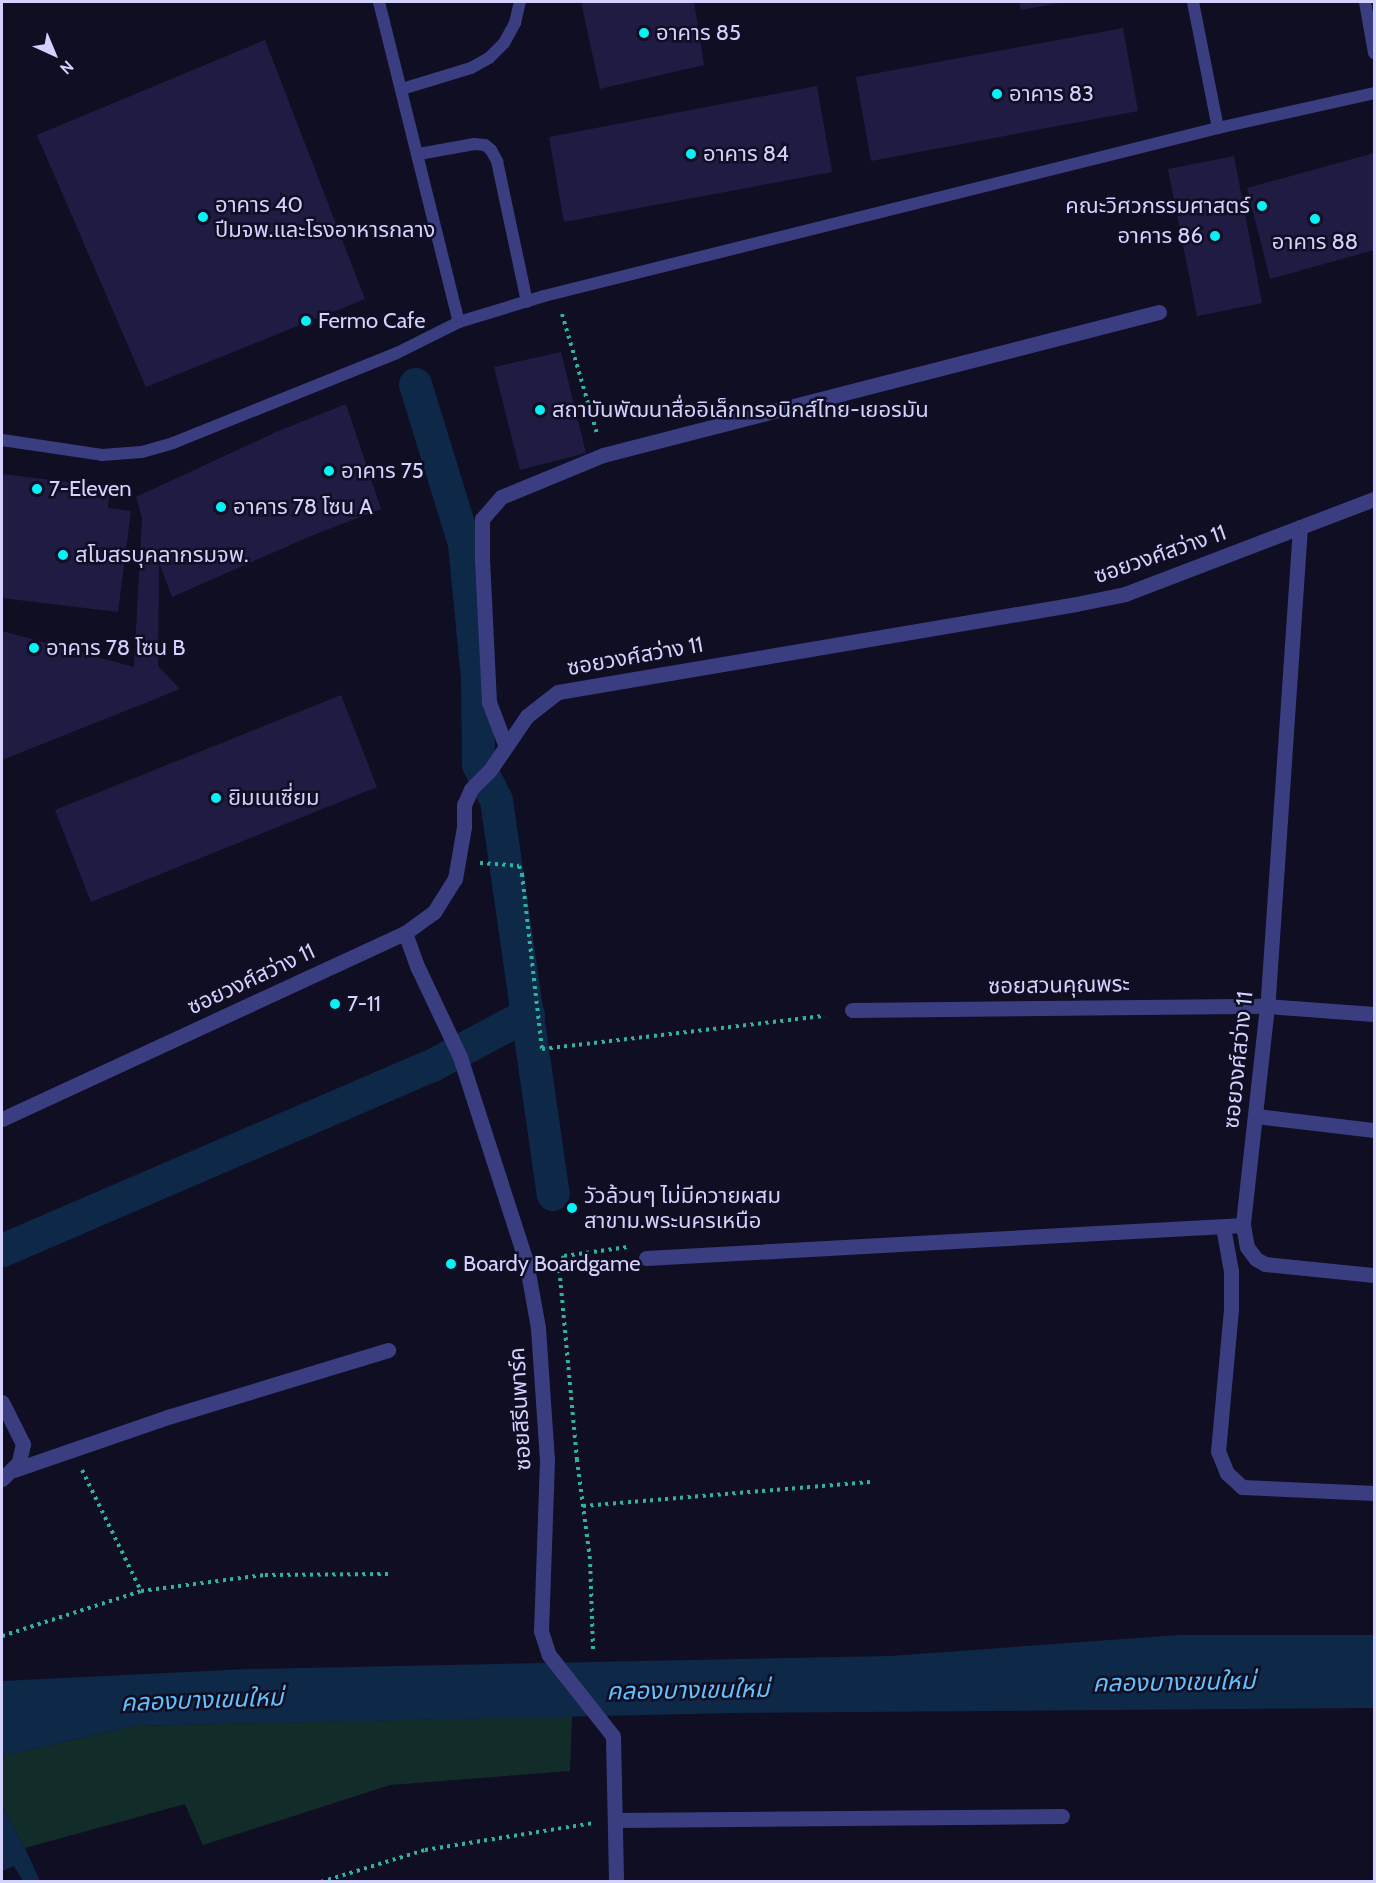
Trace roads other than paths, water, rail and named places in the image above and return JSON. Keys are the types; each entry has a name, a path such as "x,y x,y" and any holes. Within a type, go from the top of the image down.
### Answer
{"street":[{"path":"506,744 489,702 482,561 482,519 501,497 603,455 1159,312"},
{"name":"ซอยวงศ์สว่าง 11","path":"2,1119 405,933 434,912 455,879 464,827 464,805 471,789 490,770 527,716 558,692 1116,596 1374,499"},
{"name":"ซอยวงศ์สว่าง 11","path":"1300,527 1267,1006 1243,1226 1247,1247 1256,1259 1265,1264 1374,1275"},
{"name":"ซอยสิรีนพาร์ค","path":"405,933 418,968 460,1057 526,1261 538,1328 547,1460 542,1631 549,1655 613,1736 616,1881"},
{"name":"ซอยสวนคุณพระ","path":"852,1010 1267,1006 1374,1014"},
{"path":"1256,1116 1374,1130"},
{"path":"646,1258 1243,1226"},
{"path":"1222,1227 1231,1271 1231,1309 1218,1451 1227,1473 1242,1487 1374,1493"},
{"path":"8,1475 171,1416 388,1350"},
{"path":"2,1402 22,1444 20,1462 8,1475"},
{"path":"615,1820 1062,1816"}],"lane":[{"path":"379,2 419,154 459,322"},
{"path":"402,89 471,68 489,58 504,43 515,23 520,2"},
{"path":"1193,2 1218,128"},
{"path":"1365,2 1374,53"},
{"path":"2,440 102,455 142,452 173,443 397,353 459,322 556,293 1218,128 1374,93"},
{"path":"419,154 474,144 485,145 491,150 497,161 527,302"}],"water":[{"name":"คลองบางเขนใหม่","path":"1179,1635 1374,1635 1374,1708 734,1713 134,1726 2,1756 2,1681 248,1669 890,1656"},
{"path":"2,1806 40,1881 23,1881 14,1866 2,1871"}],"waterway":[{"path":"415,384 464,543 477,679 478,764 496,800 553,1194"},
{"path":"2,1250 430,1066 528,1014"}],"place":[{"name":"อาคาร 85","path":"644,33"},
{"name":"อาคาร 83","path":"997,94"},
{"name":"อาคาร 84","path":"691,154"},
{"name":"คณะวิศวกรรมศาสตร์","path":"1262,206"},
{"name":"อาคาร 40 ปีมจพ.และโรงอาหารกลาง","path":"203,217"},
{"name":"อาคาร 88","path":"1315,219"},
{"name":"อาคาร 86","path":"1215,236"},
{"name":"Fermo Cafe","path":"306,321"},
{"name":"สถาบันพัฒนาสื่ออิเล็กทรอนิกส์ไทย-เยอรมัน","path":"540,410"},
{"name":"อาคาร 75","path":"329,471"},
{"name":"7-Eleven","path":"37,489"},
{"name":"อาคาร 78 โซน A","path":"221,507"},
{"name":"สโมสรบุคลากรมจพ.","path":"63,555"},
{"name":"อาคาร 78 โซน B","path":"34,648"},
{"name":"ยิมเนเซี่ยม","path":"216,798"},
{"name":"7-11","path":"335,1004"},
{"name":"วัวล้วนๆ ไม่มีควายผสม สาขาม.พระนครเหนือ","path":"572,1208"},
{"name":"Boardy Boardgame","path":"451,1264"}]}
